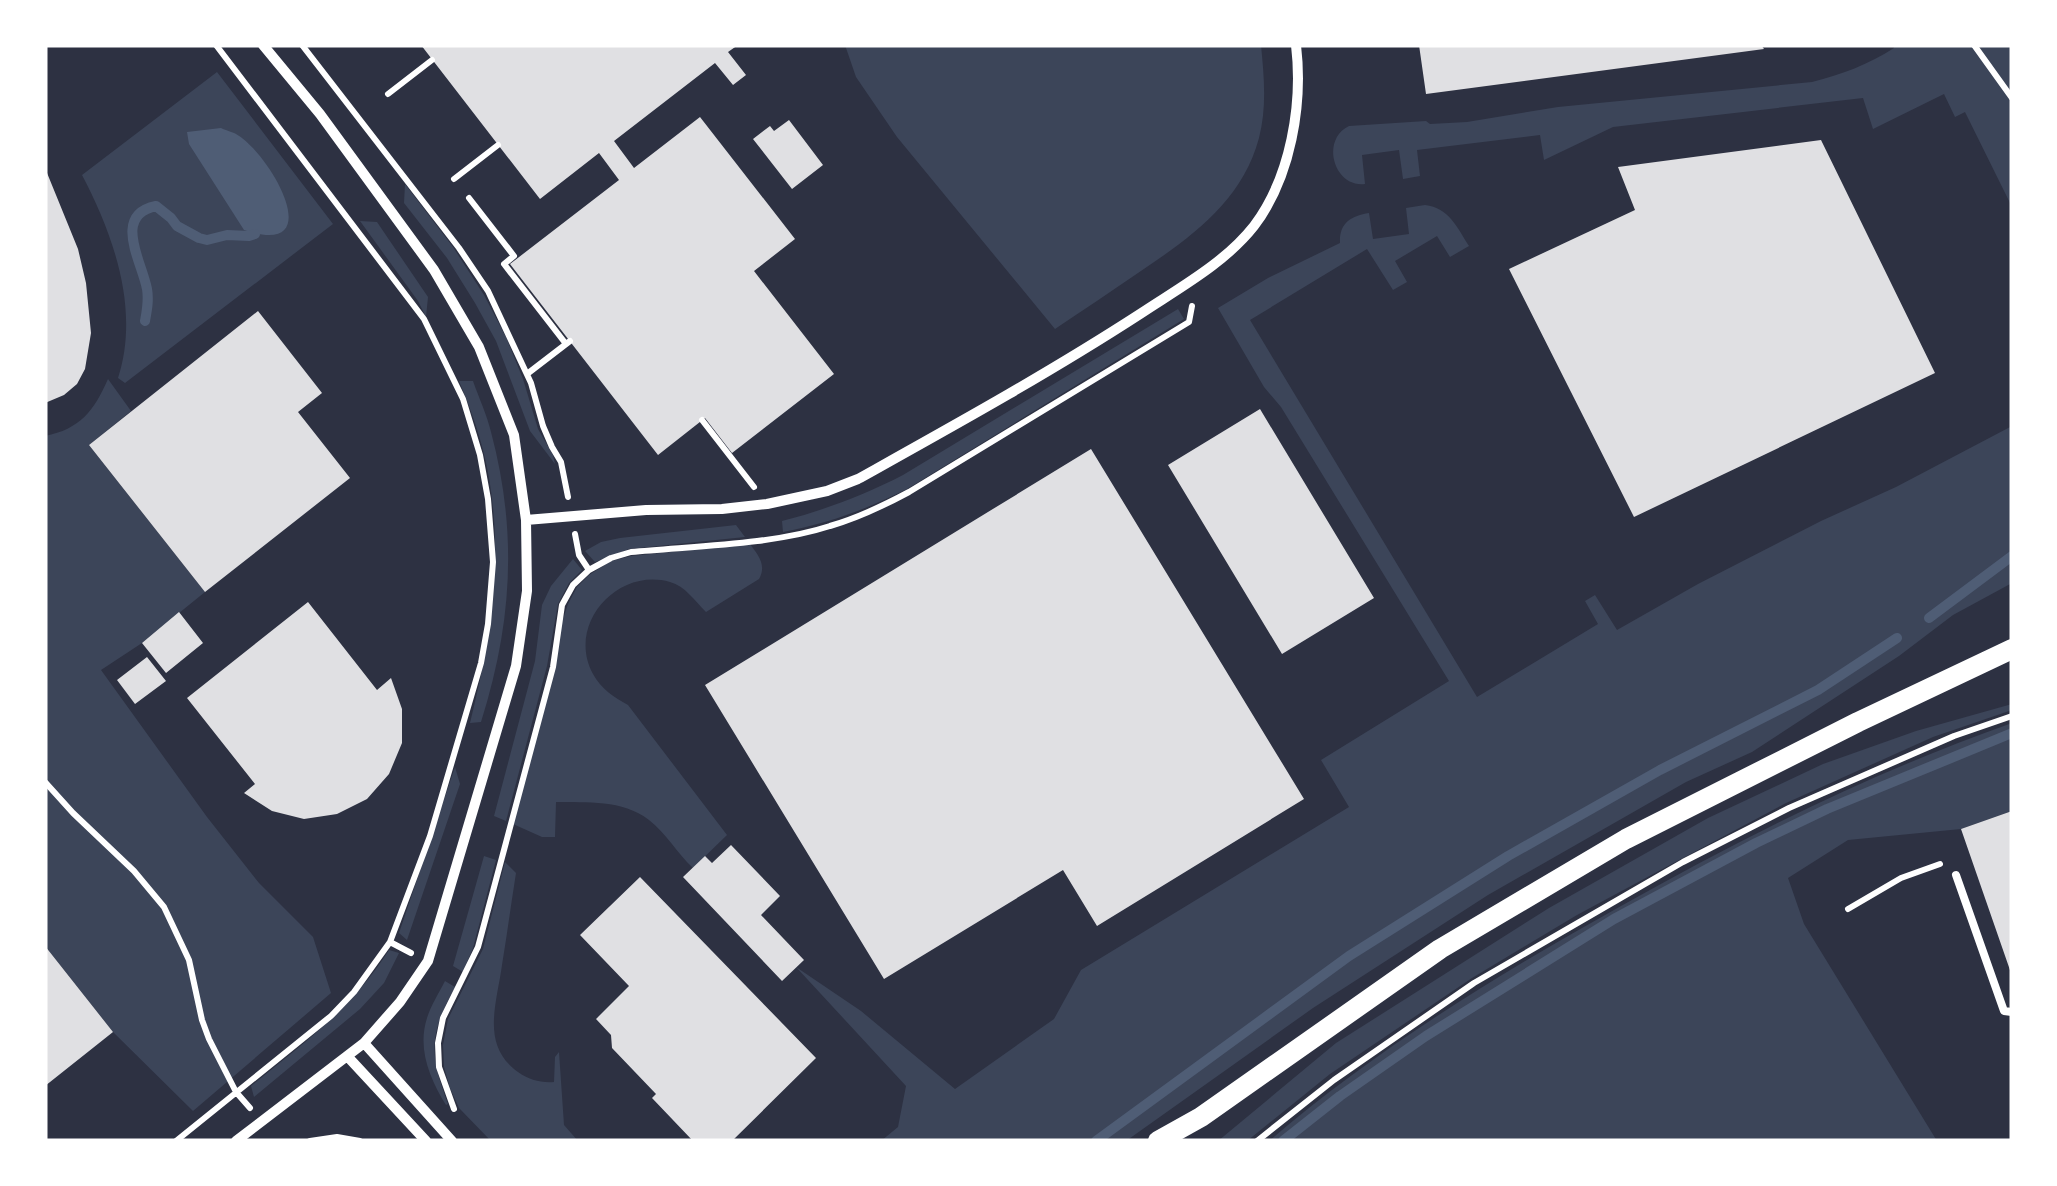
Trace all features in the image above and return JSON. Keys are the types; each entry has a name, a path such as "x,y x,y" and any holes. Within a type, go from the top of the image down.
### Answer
{"main road":[{"path":"1158,1141 1201,1117 1440,950 1626,840 2012,649"},
{"path":"1178,1141 1201,1117"}],"street":[{"path":"236,1141 364,1043 400,1002 428,961 516,666 527,591 526,520 514,435 479,347 434,270 320,114 263,45"},
{"path":"526,520 646,510 722,510 813,494 858,479 1086,349 1197,277 1252,229 1290,150 1299,90 1296,45"},
{"path":"364,1043 452,1141"},
{"path":"348,1057 426,1141"}],"lane":[{"path":"1956,875 2004,1011 2012,1012"}],"path":[{"path":"176,1141 331,1016 354,992 390,942 430,836 481,663 492,562 488,499 480,456 463,399 424,319 216,45"},
{"path":"1974,45 2012,98"},
{"path":"388,94 432,60"},
{"path":"454,179 498,144"},
{"path":"469,198 514,256 504,264 568,342 527,374"},
{"path":"437,1125 454,1109 439,1067 443,1018 478,947 549,680 562,605 573,584 611,558 631,552 763,540 826,528 873,511 1188,322 1197,277"},
{"path":"702,420 767,504"},
{"path":"561,462 569,504"},
{"path":"579,555 590,570"},
{"path":"1256,1141 1334,1080 1474,983 1684,862 1789,808 1954,736 2012,716"},
{"path":"45,782 134,871 164,907 189,960 206,1030 236,1092"},
{"path":"1848,910 1900,878 1952,860"},
{"path":"310,1141 338,1137 360,1141"}],"shaded area":[{"path":"845,45 1261,45 1262,126 1240,181 1212,216 1176,246 1055,329 897,137 856,77"},
{"path":"1893,45 2012,45 2012,207 1965,112 1955,117 1944,94 1873,129 1863,98 1613,127 1544,160 1540,135 1417,150 1420,176 1403,179 1399,150 1362,155 1365,184 1345,179 1335,162 1335,142 1349,126 1467,122 1558,107 1812,82 1865,64 1894,48"},
{"path":"217,72 333,224 125,383 118,378 126,326 120,274 104,223 82,175"},
{"path":"221,128 250,145 276,180 289,217 284,230 270,235 244,230 189,144 187,132"},
{"path":"405,184 484,295 506,337 538,429 555,464 530,431 496,341 475,303 447,258 404,203"},
{"path":"1425,205 1446,214 1469,246 1450,257 1437,236 1395,261 1407,282 1393,290 1367,249 1250,320 1477,697 1598,624 1585,601 1595,595 1617,630 1698,584 2012,426 2012,583 1953,615 1899,656 1752,752 1686,782 1488,895 1313,1008 1126,1141 881,1141 898,1127 906,1086 796,967 861,1011 955,1089 1054,1019 1081,970 1349,807 1321,760 1449,681 1218,308 1340,243 1344,226 1352,219 1369,213 1373,239 1409,234 1406,208"},
{"path":"360,221 377,222 428,297 426,317 418,301"},
{"path":"1178,309 1184,319 907,489 846,515 783,532 782,521 844,501 903,475"},
{"path":"108,379 131,411 89,445 205,592 101,670 259,883 313,937 331,993 193,1111 113,1032 45,946 45,436 68,429 84,417"},
{"path":"459,381 473,381 489,426 500,469 508,542 499,650 481,722 470,723 485,657 494,590 494,522 484,454"},
{"path":"736,525 745,537 629,549 595,562 585,551 620,538"},
{"path":"750,544 762,565 759,579 706,612 690,594 670,582 632,583 602,604 586,637 586,655 596,679 628,705 727,835 693,868 649,820 616,805 556,802 555,837 542,837 513,824 561,625 577,587 611,561 631,556"},
{"path":"573,559 582,570 569,583 558,604 547,666 506,821 494,816 535,661 542,605 551,586"},
{"path":"2012,704 2012,710 1933,737 1786,803 1577,915 1472,978 1330,1074 1247,1141 1218,1141 1336,1043 1549,908 1708,818 1823,764 1916,731"},
{"path":"2012,723 2012,811 1961,829 1848,840 1788,878 1804,924 1937,1141 1269,1141 1395,1044 1530,958 1621,906 1813,806"},
{"path":"455,767 460,784 407,940 399,933"},
{"path":"484,856 496,860 463,972 453,966"},
{"path":"505,862 516,873 495,1008 495,1036 506,1061 535,1080 554,1082 555,1057 559,1052 564,1125 578,1141 491,1141 459,1108 444,1067 448,1019 483,949"},
{"path":"389,950 399,953 384,983 360,1009 254,1097 251,1086 343,1007"},
{"path":"445,981 455,987 436,1032 435,1057 446,1105 424,1052 429,1013"}],"building":[{"path":"421,45 738,45 728,52 746,75 733,85 715,63 614,141 634,168 700,117 795,239 754,271 834,374 732,453 705,418 658,455 510,264 619,180 599,153 540,199"},
{"path":"1419,45 1761,45 1764,49 1426,94"},
{"path":"789,120 823,165 792,189 753,139 770,126 774,131"},
{"path":"1821,140 1935,373 1634,517 1509,269 1635,210 1618,167"},
{"path":"45,168 78,249 91,333 85,369 77,384 45,403"},
{"path":"258,311 322,393 298,412 350,478 205,592 89,445"},
{"path":"1260,409 1374,598 1282,654 1168,465"},
{"path":"1091,449 1304,799 1097,926 1063,870 884,979 705,685"},
{"path":"308,602 377,690 391,678 402,709 402,743 389,774 367,799 337,814 304,819 272,811 244,793 255,784 187,698"},
{"path":"179,612 203,643 166,673 142,643"},
{"path":"147,657 166,681 135,704 117,680"},
{"path":"2012,811 2012,973 2011,973 1961,829"},
{"path":"731,845 780,896 761,915 804,960 782,981 683,877 705,856 712,863"},
{"path":"640,877 816,1058 732,1141 693,1141 612,1048 611,1035 596,1019 629,986 580,935"},
{"path":"45,946 113,1032 45,1086"}],"waterway":[{"path":"145,321 148,293 132,229 143,211 156,206 177,226 207,240 255,234"},
{"path":"1929,618 2012,556"},
{"path":"1096,1141 1349,956 1508,856 1660,770 1818,690 1897,638"},
{"path":"1283,1141 1426,1036 1614,919 1827,809 2012,733"}]}
